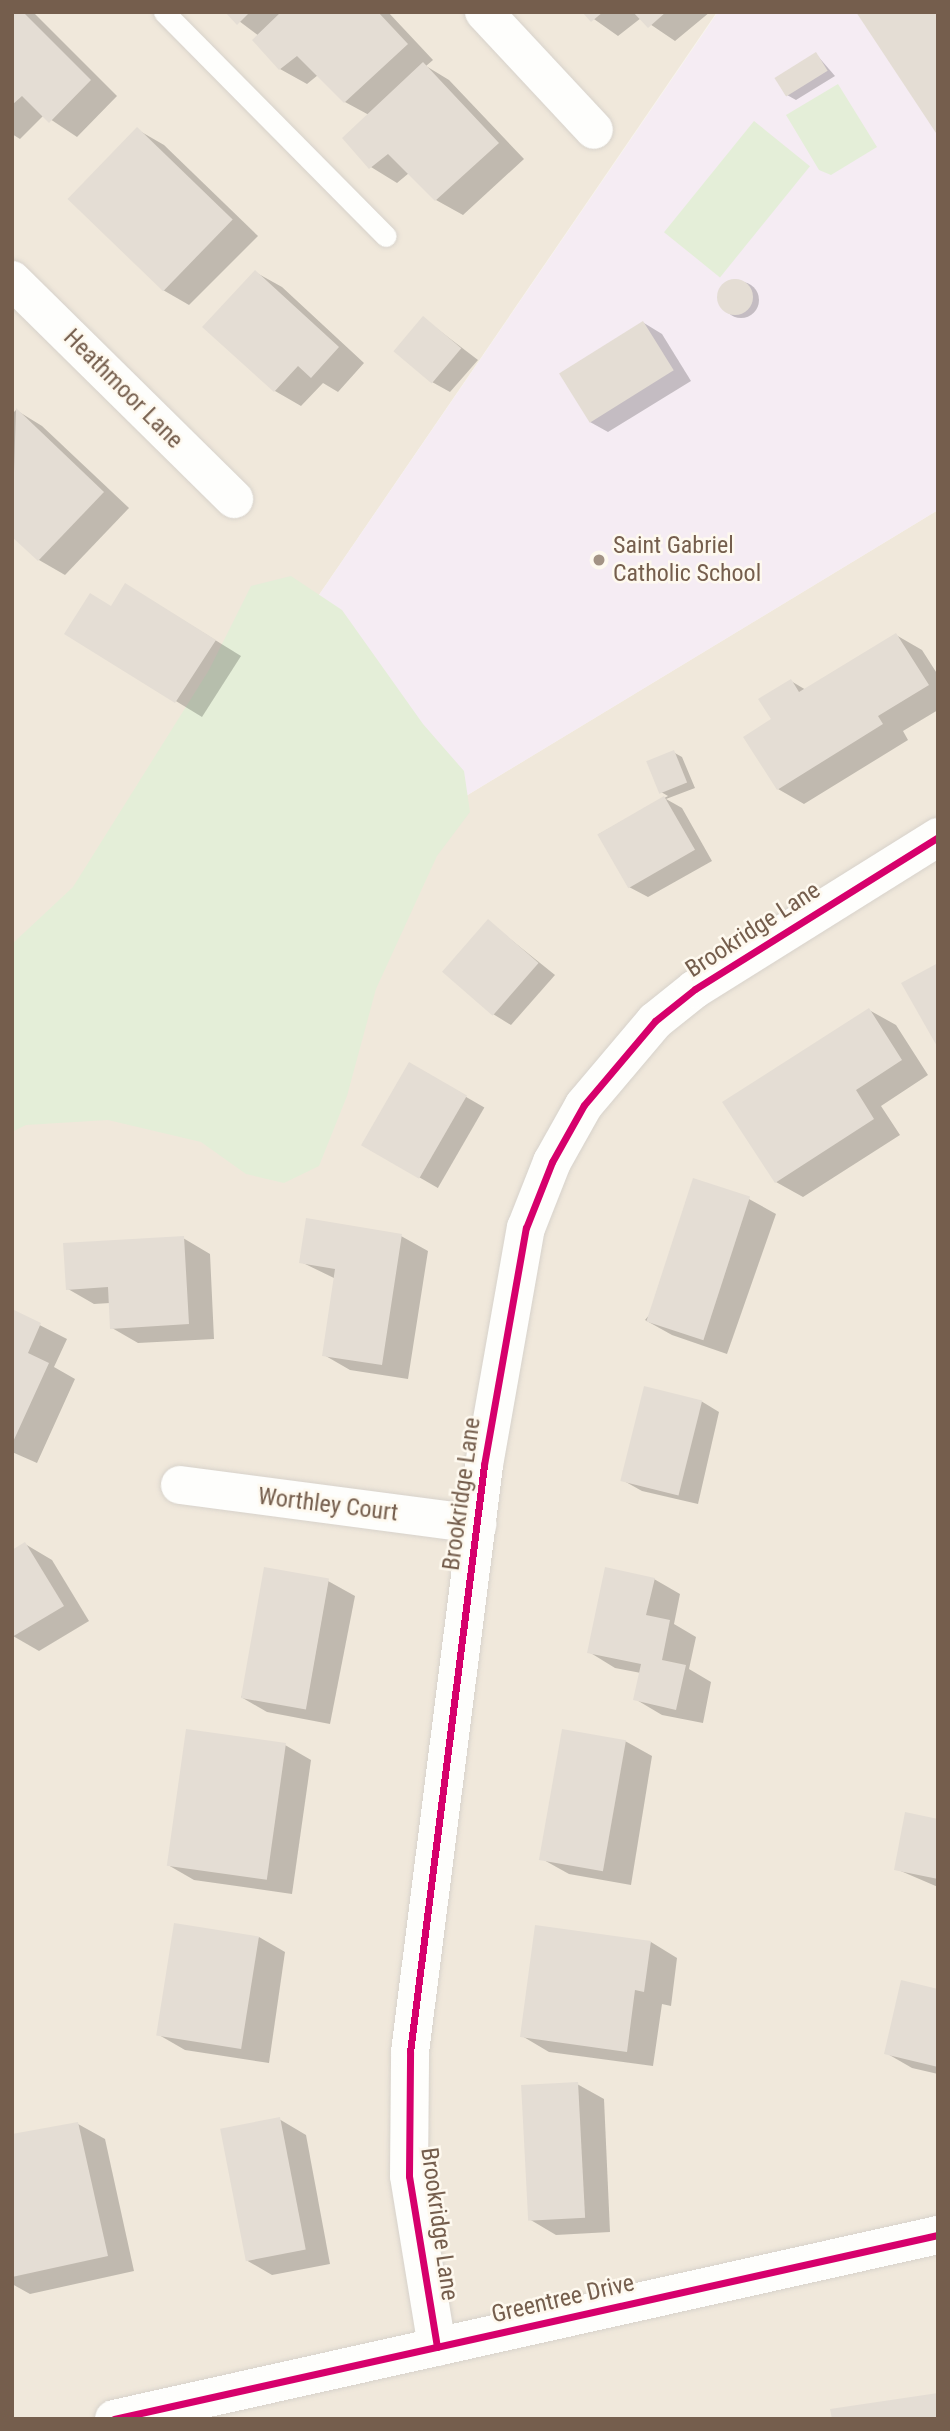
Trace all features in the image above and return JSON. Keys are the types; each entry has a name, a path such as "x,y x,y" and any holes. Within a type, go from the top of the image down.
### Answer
{"street":[{"path":"484,12 594,130"},
{"name":"Heathmoor Lane","path":"12,280 234,499"},
{"name":"Brookridge Lane","path":"437,2347 409,2176 410,2052 477,1524 526,1228 552,1162 584,1105 655,1021 695,989 938,837"},
{"name":"Worthley Court","path":"180,1485 477,1524"},
{"name":"Greentree Drive","path":"114,2419 938,2235"}],"lane":[{"path":"164,12 386,236"}],"shaded area":[{"path":"12,12 717,12 308,611 12,990"},
{"name":"Saint Gabriel Catholic School","path":"718,12 938,12 938,510 12,1071 308,611"},
{"path":"938,510 938,2419 12,2419 12,1071"}],"green space":[{"path":"838,84 877,147 831,175 819,170 786,115"},
{"path":"754,121 810,166 720,277 664,232"},
{"path":"291,576 342,610 423,724 464,771 470,812 437,856 376,989 347,1096 319,1166 284,1183 246,1174 201,1142 108,1120 26,1125 12,1132 12,944 73,887 209,670 251,586"}],"building":[{"path":"12,12 23,12 91,80 49,123 22,96 12,105"},
{"path":"225,12 250,12 237,25"},
{"path":"281,12 378,12 408,44 344,103 297,56 279,70 252,40"},
{"path":"582,12 603,12 591,22"},
{"path":"633,12 666,12 648,28"},
{"path":"856,12 938,12 938,136"},
{"path":"816,52 828,71 786,97 774,78"},
{"path":"423,62 499,143 435,201 388,154 369,169 342,138"},
{"path":"137,127 233,219 163,291 68,199"},
{"path":"255,270 339,347 311,378 298,366 274,392 202,327"},
{"path":"735,279 747,285 753,297 747,309 735,315 723,309 717,297 723,285"},
{"path":"423,316 461,348 432,383 393,351"},
{"path":"643,321 674,370 590,423 559,373"},
{"path":"16,408 104,492 38,561 12,537"},
{"path":"125,583 216,640 175,703 64,634 90,593 111,606"},
{"path":"896,633 929,685 878,716 883,724 777,790 743,737 771,719 758,699 791,679 799,692"},
{"path":"674,750 687,782 659,794 646,761"},
{"path":"664,796 695,850 628,888 597,834"},
{"path":"488,919 539,963 493,1016 442,972"},
{"path":"938,963 938,1048 901,983"},
{"path":"869,1008 902,1060 856,1090 874,1119 775,1183 722,1102"},
{"path":"409,1062 467,1096 419,1179 361,1145"},
{"path":"693,1178 750,1197 703,1340 646,1322"},
{"path":"306,1218 402,1234 382,1365 322,1356 335,1269 299,1263"},
{"path":"184,1236 189,1324 110,1329 108,1287 66,1290 63,1243"},
{"path":"12,1309 41,1323 28,1353 49,1363 12,1444"},
{"path":"644,1386 702,1401 679,1496 620,1481"},
{"path":"25,1542 64,1606 12,1637 12,1550"},
{"path":"264,1567 329,1578 306,1709 241,1698"},
{"path":"605,1567 655,1578 646,1615 670,1620 662,1660 686,1665 676,1710 633,1700 641,1664 587,1653"},
{"path":"186,1729 286,1743 267,1880 167,1866"},
{"path":"562,1729 626,1740 603,1871 539,1860"},
{"path":"905,1812 938,1819 938,1879 894,1870"},
{"path":"174,1923 259,1936 241,2049 156,2036"},
{"path":"535,1925 651,1941 644,1992 635,1990 627,2052 520,2037"},
{"path":"901,1980 938,1989 938,2067 884,2054"},
{"path":"578,2082 585,2218 528,2221 521,2085"},
{"path":"280,2117 306,2250 246,2261 220,2129"},
{"path":"78,2122 108,2256 12,2277 12,2134"},
{"path":"938,2393 938,2419 832,2419 830,2409"}],"cycle path":[{"path":"437,2347 409,2176 410,2052 484,1465 526,1228 552,1162 584,1105 655,1021 695,989 938,837"},
{"path":"114,2419 938,2235"}],"place":[{"name":"Saint Gabriel Catholic School","path":"599,560"}]}
